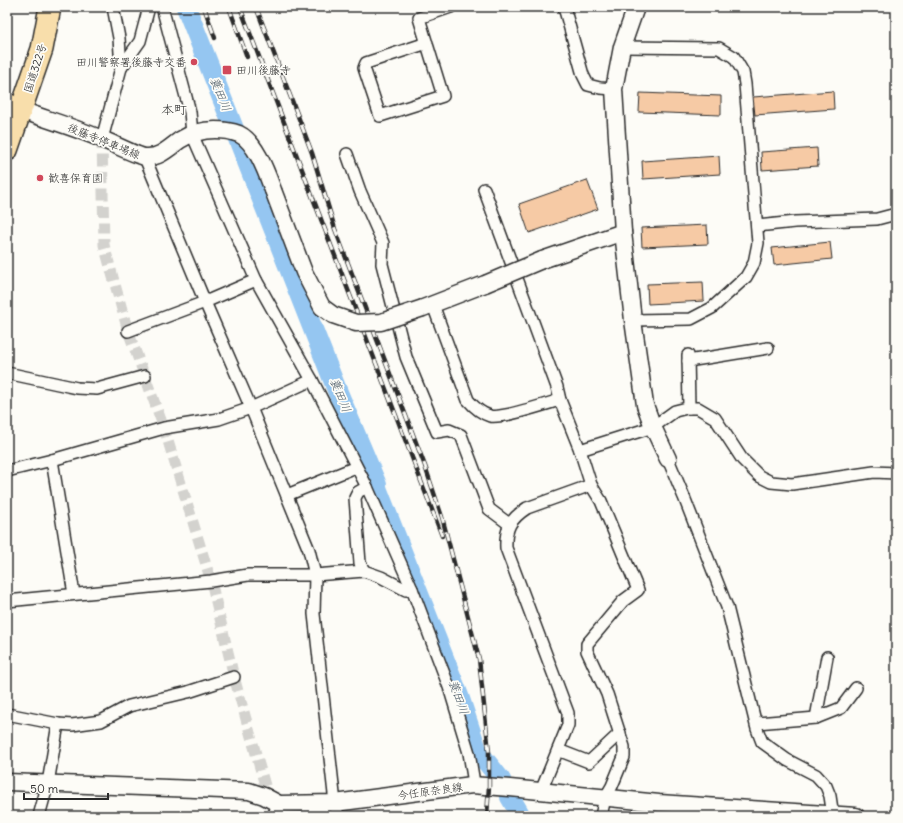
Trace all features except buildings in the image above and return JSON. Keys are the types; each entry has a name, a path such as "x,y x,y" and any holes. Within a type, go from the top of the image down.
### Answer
{"highway":[{"name":"国道322号","path":"7,150 14,106 42,50 50,7"}],"main road":[{"path":"636,7 622,47 614,89 623,232 645,405 668,460"},
{"name":"後藤寺停車場線","path":"14,106 102,139 145,158 156,156 169,149 180,140 200,132"},
{"path":"200,132 226,131 239,134 249,143 264,166 304,272 322,306 333,315 356,323 381,322 428,306 542,260 623,232"},
{"name":"今任原奈良線","path":"7,782 48,782 249,791 264,796 274,813 336,810 472,785 759,812 856,816"}],"street":[{"path":"102,139 121,68 119,38 113,7"},
{"path":"121,68 140,41 149,7"},
{"path":"162,7 190,112 200,132 256,280 312,380 367,487 412,589 452,694 470,754 472,785"},
{"path":"427,43 366,63 364,68 380,116 443,96 427,43 419,18 452,7"},
{"path":"564,7 583,76 588,84 600,88 614,89"},
{"path":"622,47 719,48 734,57 743,72 745,84 758,243 754,263 746,277 712,308 691,319 633,320"},
{"path":"347,154 360,191 383,243 382,264 406,357 437,432 449,430 461,435 489,509 510,524"},
{"path":"145,158 251,408 309,550 315,575 314,614 336,810"},
{"path":"484,189 557,388 560,400 580,450 591,485 601,501 638,590 623,601 587,644 586,651 607,694 624,747 624,757 612,786 605,798 602,816"},
{"path":"757,226 795,222 877,219 896,214"},
{"path":"128,331 205,302 256,280"},
{"path":"428,306 468,400 477,410 492,417 505,415 560,400"},
{"path":"689,408 688,358 768,348"},
{"path":"7,373 77,388 97,389 145,376"},
{"path":"7,471 52,460 164,428 219,419 251,408 312,380"},
{"path":"580,450 653,427 675,411 698,408 715,418 742,459 759,476 771,482 792,484 874,472 896,474"},
{"path":"52,460 74,594"},
{"path":"668,460 727,607 762,742 787,760 816,775 826,786 830,796 833,815"},
{"path":"287,495 356,467"},
{"path":"541,791 568,725 568,713 506,548 506,536 510,524 518,514 527,508 591,485"},
{"path":"364,571 360,563 355,498 358,492 367,487"},
{"path":"7,601 211,581 248,575 315,575 364,571 381,577 406,590 412,589"},
{"path":"816,718 827,657"},
{"path":"7,714 58,724 72,725 101,721 129,706 188,692 234,677"},
{"path":"756,723 816,718 841,708 856,688"},
{"path":"39,816 48,782 58,724"},
{"path":"558,750 589,762 620,733"}],"waterway":[{"name":"蓑田川","path":"186,7 337,390 377,485 459,696 477,750 501,780"},
{"name":"蓑田川","path":"510,797 521,816"}],"tunnel":[{"path":"102,139 104,245 128,331 164,428 211,581 234,677 266,789 264,796"}],"railway":[{"path":"204,7 215,38"},
{"path":"229,7 247,57"},
{"path":"240,7 442,536"},
{"path":"256,7 312,153 335,229 425,466 442,517 479,659 489,752 487,816"}],"place":[{"name":"田川警察署後藤寺交番","path":"194,62"},
{"name":"田川後藤寺","path":"227,70"},
{"name":"歓喜保育園","path":"40,178"}],"district":[{"name":"本町","path":"174,109"}]}
